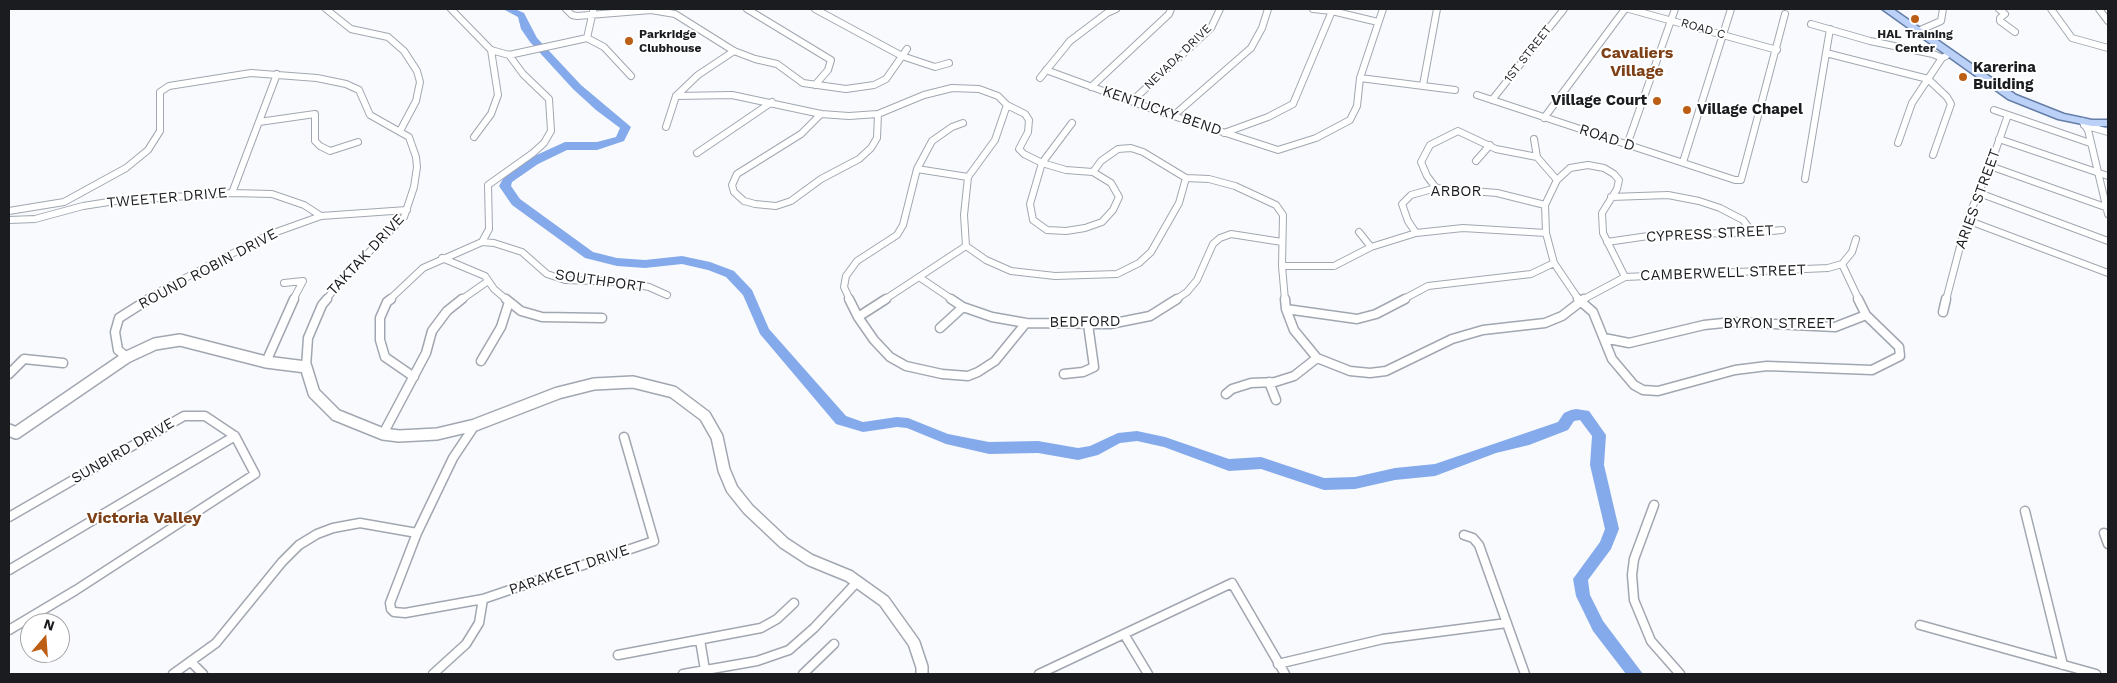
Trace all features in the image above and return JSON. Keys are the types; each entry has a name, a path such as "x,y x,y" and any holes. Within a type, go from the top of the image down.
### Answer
{"main road":[{"path":"1887,9 1918,31 1946,56 2017,100 2083,123 2108,123"}],"street":[{"path":"9,212 64,202 126,168 148,150 160,131 160,92 168,86 251,73 317,78 346,84 359,90 370,115 400,131 416,101 420,82 417,71 404,51 388,37 351,29 326,9"},
{"path":"566,9 572,15 577,16 593,11 677,11 734,51 755,60 777,64 803,83 846,90 874,85 886,79 907,50"},
{"path":"747,9 831,60 828,70 815,85"},
{"path":"815,9 902,56 936,67 949,63"},
{"path":"1040,78 1070,41 1107,12 1116,9"},
{"path":"1091,87 1169,14 1171,9"},
{"name":"NEVADA DRIVE","path":"1132,101 1211,28 1220,9"},
{"path":"1173,116 1251,48 1262,28 1268,9"},
{"path":"1314,9 1332,11 1378,22"},
{"path":"1383,9 1360,78 1454,90"},
{"path":"1423,85 1438,9"},
{"name":"1ST STREET","path":"1492,100 1564,9"},
{"path":"1544,118 1625,9"},
{"name":"ROAD C","path":"1630,9 1777,50"},
{"path":"1627,145 1675,9"},
{"path":"1683,162 1731,9"},
{"path":"1999,9 2005,14 2000,18 2000,21 2015,32"},
{"path":"2051,9 2072,38 2096,47 2108,48"},
{"path":"2099,9 2108,21"},
{"path":"1918,31 1941,21 1941,10"},
{"path":"587,38 593,11"},
{"path":"1224,133 1268,117 1293,104 1332,11"},
{"path":"454,12 491,50 509,55 587,38 604,47 632,76"},
{"path":"1777,50 1785,14"},
{"path":"1812,24 1870,41 1946,56 1912,103 1898,143"},
{"path":"1805,179 1830,29"},
{"path":"474,137 491,114 498,95 491,50"},
{"name":"ROAD D","path":"1477,95 1738,180 1742,179 1777,50"},
{"path":"666,127 676,96 698,74 734,51"},
{"path":"1826,53 1928,79 1947,97 1951,104 1933,155"},
{"path":"414,377 385,357 380,340 380,318 387,302 423,268 482,242 489,229 488,185 544,142 551,131 549,99 523,74 509,55"},
{"name":"KENTUCKY BEND","path":"1046,70 1173,116 1278,150 1316,138 1350,120 1356,106 1360,78"},
{"path":"232,193 277,74"},
{"path":"676,96 732,95 772,102 821,114 849,116 878,114 924,96 952,88 979,89 998,96 1007,105 1025,114 1029,120 1028,132 1019,149 1024,154 1042,163 1066,170 1093,172 1111,183 1120,196 1113,210 1102,222 1085,228 1066,231 1047,230 1033,220 1030,204 1042,163 1072,123"},
{"path":"697,153 772,102"},
{"path":"966,246 964,215 968,177 995,140 1007,105"},
{"path":"1994,110 2089,140"},
{"path":"259,122 315,114 315,140 320,146 330,151 358,142"},
{"path":"821,114 801,134 737,174 732,185 734,192 744,200 755,204 776,206 791,201 820,179 858,159 871,148 877,138 878,114"},
{"name":"ARIES STREET","path":"1942,312 1967,220 1990,166 2008,115"},
{"path":"962,123 952,126 932,141 917,169 903,225 897,234 857,261 846,276 844,287 858,317 874,340 890,357 906,366 942,374 968,376 978,372 995,361 1026,322"},
{"path":"2083,123 2108,132"},
{"path":"2083,123 2088,130 2108,210"},
{"name":"TAKTAK DRIVE","path":"400,131 411,142 417,167 414,187 404,217 341,280 322,305 308,338 306,367 314,393 336,415 382,434 399,436 437,434 475,425 558,393 594,384 633,382 673,392 705,416 717,437 724,470 732,489 767,529 810,560 849,576 857,582"},
{"path":"1436,188 1427,176 1421,162 1430,145 1458,131 1510,153 1537,156"},
{"path":"1534,139 1537,156 1557,180"},
{"path":"1999,139 2108,176"},
{"path":"1476,161 1490,145"},
{"path":"1093,172 1101,161 1118,150 1131,148 1144,152 1186,178 1209,179 1235,186 1276,205 1283,214 1282,266 1286,309 1294,330 1317,358 1294,376 1232,389 1226,394"},
{"path":"1625,277 1603,233 1602,213 1617,189 1619,180 1614,174 1604,168 1588,165 1570,168 1557,180 1545,205 1546,233 1554,263 1580,301 1593,312 1612,359 1634,386 1643,390 1658,391 1735,370 1767,366 1872,370 1900,356 1901,352 1899,347 1866,315 1842,264 1852,252 1856,239"},
{"path":"1990,166 2108,210"},
{"path":"917,169 968,177"},
{"path":"966,246 986,260 1011,271 1055,276 1118,274 1139,263 1151,252 1179,203 1186,178"},
{"name":"ARBOR","path":"1416,233 1408,221 1402,204 1411,194 1436,188 1498,193 1545,205"},
{"name":"TWEETER DRIVE","path":"9,220 35,219 83,206 115,202 232,193 272,194 306,206 321,216"},
{"path":"1979,193 2108,241"},
{"path":"1611,196 1668,195 1699,201 1720,208 1743,220 1753,233"},
{"path":"304,222 308,214 306,206"},
{"name":"ROUND ROBIN DRIVE","path":"126,357 118,350 115,332 119,318 162,290 268,235 321,216 407,210"},
{"path":"1967,220 2108,273"},
{"path":"1282,266 1334,266 1371,247 1416,233 1463,228 1546,233"},
{"name":"CYPRESS STREET","path":"1607,242 1662,234 1753,233 1782,230"},
{"path":"1359,232 1371,247"},
{"name":"BEDFORD","path":"919,277 963,307 992,318 1026,322 1110,324 1150,316 1172,304 1187,292 1197,280 1213,244 1220,238 1231,234 1282,242"},
{"name":"SOUTHPORT","path":"482,242 494,243 522,252 547,274 565,280 623,282 649,287 667,295"},
{"path":"858,317 966,246"},
{"path":"442,258 485,276 494,289 521,311 542,317 602,318"},
{"path":"1286,309 1357,319 1376,314 1428,286 1531,274 1554,263"},
{"name":"CAMBERWELL STREET","path":"1317,358 1350,371 1370,373 1386,371 1452,339 1483,330 1545,323 1562,316 1580,301 1625,277 1828,268 1842,264"},
{"path":"266,362 303,281 284,283"},
{"path":"382,434 426,353 432,331 447,311 488,281"},
{"path":"481,361 501,327 510,302"},
{"path":"940,328 963,307"},
{"name":"BYRON STREET","path":"1604,338 1629,342 1704,325 1733,322 1835,327 1866,315"},
{"path":"1064,374 1083,372 1094,367 1088,324"},
{"path":"11,434 126,357 156,344 180,340 266,362 306,367"},
{"path":"9,374 24,359 63,363"},
{"path":"1269,382 1276,400"},
{"name":"SUNBIRD DRIVE","path":"9,517 184,416 205,416 235,436 255,474 76,590 9,630"},
{"path":"172,674 216,643 282,562 300,545 317,534 333,528 360,523 417,533 453,458 475,425"},
{"path":"9,570 235,436"},
{"name":"PARAKEET DRIVE","path":"417,533 390,603 390,607 394,612 405,613 483,599 654,541 624,437"},
{"path":"1654,505 1634,559 1632,575 1634,600 1651,641 1680,674"},
{"path":"2025,511 2062,665"},
{"path":"2104,532 2108,544"},
{"path":"1464,535 1473,538 1479,545 1525,674"},
{"path":"683,674 757,661 789,650 814,628 857,582 884,601 903,626 914,642 922,667 922,674"},
{"path":"1039,674 1232,583 1285,674"},
{"path":"433,674 466,644 479,622 483,599"},
{"path":"618,655 761,628 777,619 794,603"},
{"path":"1278,664 1383,639 1507,623"},
{"path":"1920,625 2096,674"},
{"path":"1124,634 1148,674"},
{"path":"700,640 705,670"},
{"path":"803,674 834,644"},
{"path":"191,662 203,674"}],"waterway":[{"path":"508,9 521,15 525,21 526,29 533,40 577,87 600,108 626,127 620,139 597,146 565,146 534,161 508,180 505,186 516,202 589,255 617,262 645,264 682,260 710,266 730,274 748,293 764,331 841,420 863,427 897,422 908,423 946,439 989,448 1038,447 1078,454 1093,451 1118,438 1137,436 1165,442 1229,465 1261,463 1324,484 1355,483 1395,474 1435,470 1495,448 1524,441 1563,426 1569,417 1576,414 1584,415 1599,435 1597,465 1612,529 1606,545 1580,579 1583,596 1598,626 1635,674"}],"place":[{"name":"HAL Training Center","path":"1915,19"},
{"name":"Parkridge Clubhouse","path":"629,41"},
{"name":"Karerina Building","path":"1963,77"},
{"name":"Village Court","path":"1657,101"},
{"name":"Village Chapel","path":"1687,110"}],"district":[{"name":"Cavaliers Village","path":"1637,62"},
{"name":"Victoria Valley","path":"144,518"}]}
